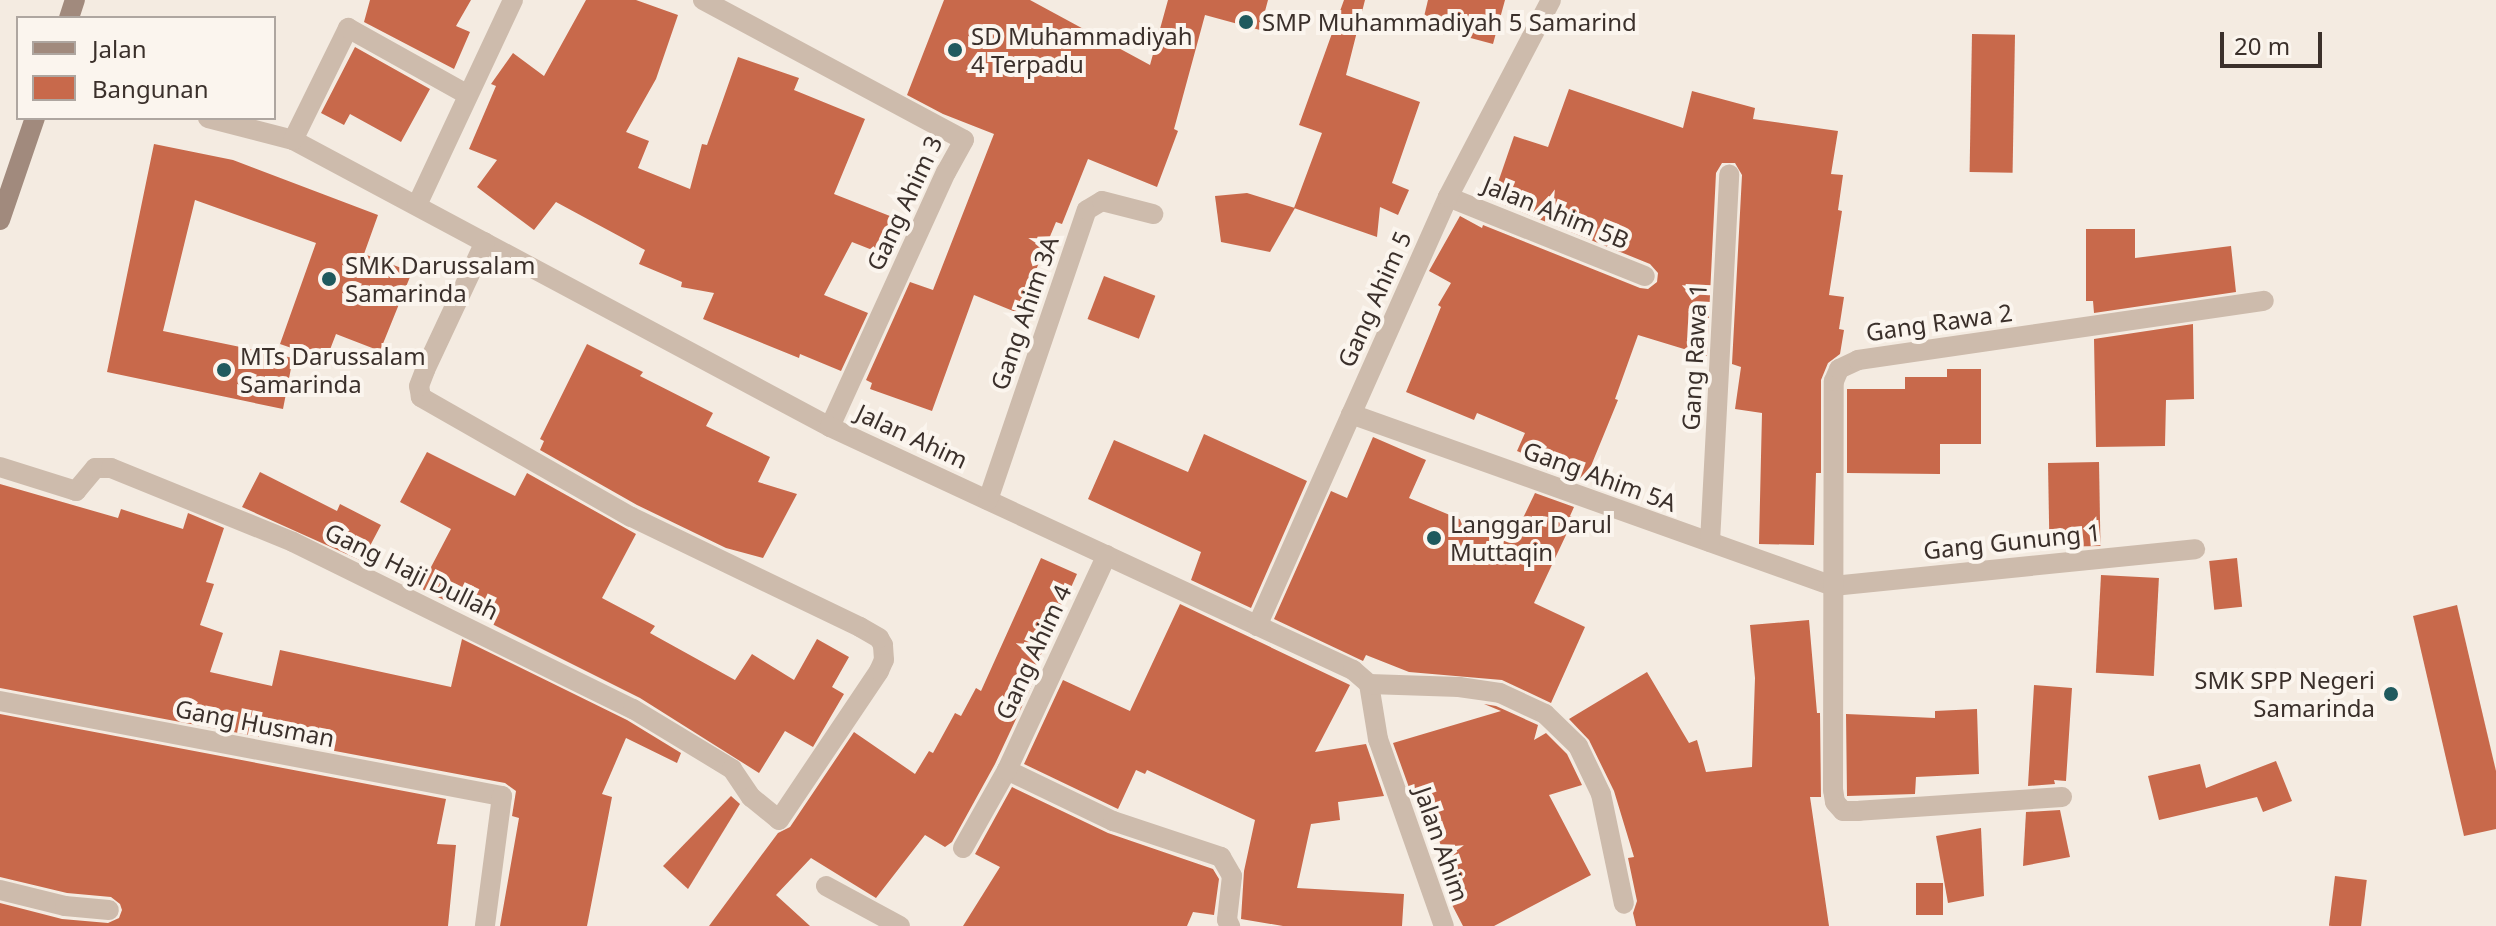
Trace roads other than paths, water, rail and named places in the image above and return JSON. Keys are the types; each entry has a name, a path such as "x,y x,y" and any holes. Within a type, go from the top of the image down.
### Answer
{"street":[{"path":"417,205 513,0"},
{"name":"Gang Ahim 3","path":"703,0 964,140 830,427"},
{"name":"Gang Ahim 5","path":"1257,626 1448,197 1551,0"},
{"path":"293,140 348,28 468,95"},
{"path":"0,220 34,120"},
{"name":"Jalan Ahim","path":"216,120 293,140 830,427 1353,670 1369,684 1378,739 1444,926"},
{"name":"Gang Rawa 1","path":"1710,542 1729,174"},
{"name":"Jalan Ahim 5B","path":"1448,197 1645,276"},
{"name":"Gang Ahim 3A","path":"988,500 1087,210 1102,201 1153,214"},
{"name":"Gang Haji Dullah","path":"0,467 76,491 95,468 111,468 293,542 633,709 732,769 751,797 779,820 879,671 884,660 883,645 879,638 860,627 631,517 435,408 421,397 419,386 425,370 485,242"},
{"name":"Gang Rawa 2","path":"1833,586 1831,392 1839,369 1849,363 2264,301"},
{"name":"Gang Ahim 5A","path":"1351,414 1833,586"},
{"name":"Gang Gunung 1","path":"1833,586 2195,549"},
{"name":"Gang Ahim 4","path":"963,848 1007,770 1107,555"},
{"path":"1833,586 1833,790 1843,811 2062,797"},
{"path":"1369,684 1459,687 1500,693 1545,714 1578,746 1601,794 1624,904"},
{"name":"Gang Husman","path":"0,701 500,795 504,801 485,926"},
{"path":"1007,770 1113,821 1221,857 1232,876 1227,920 1230,926"},
{"path":"826,886 900,926"},
{"path":"0,890 65,906 109,910"}],"place":[{"name":"SMP Muhammadiyah 5 Samarind","path":"1246,22"},
{"name":"SD Muhammadiyah 4 Terpadu","path":"955,50"},
{"name":"SMK Darussalam Samarinda","path":"329,279"},
{"name":"MTs Darussalam Samarinda","path":"224,370"},
{"name":"Langgar Darul Muttaqin","path":"1434,538"},
{"name":"SMK SPP Negeri Samarinda","path":"2391,694"}]}
